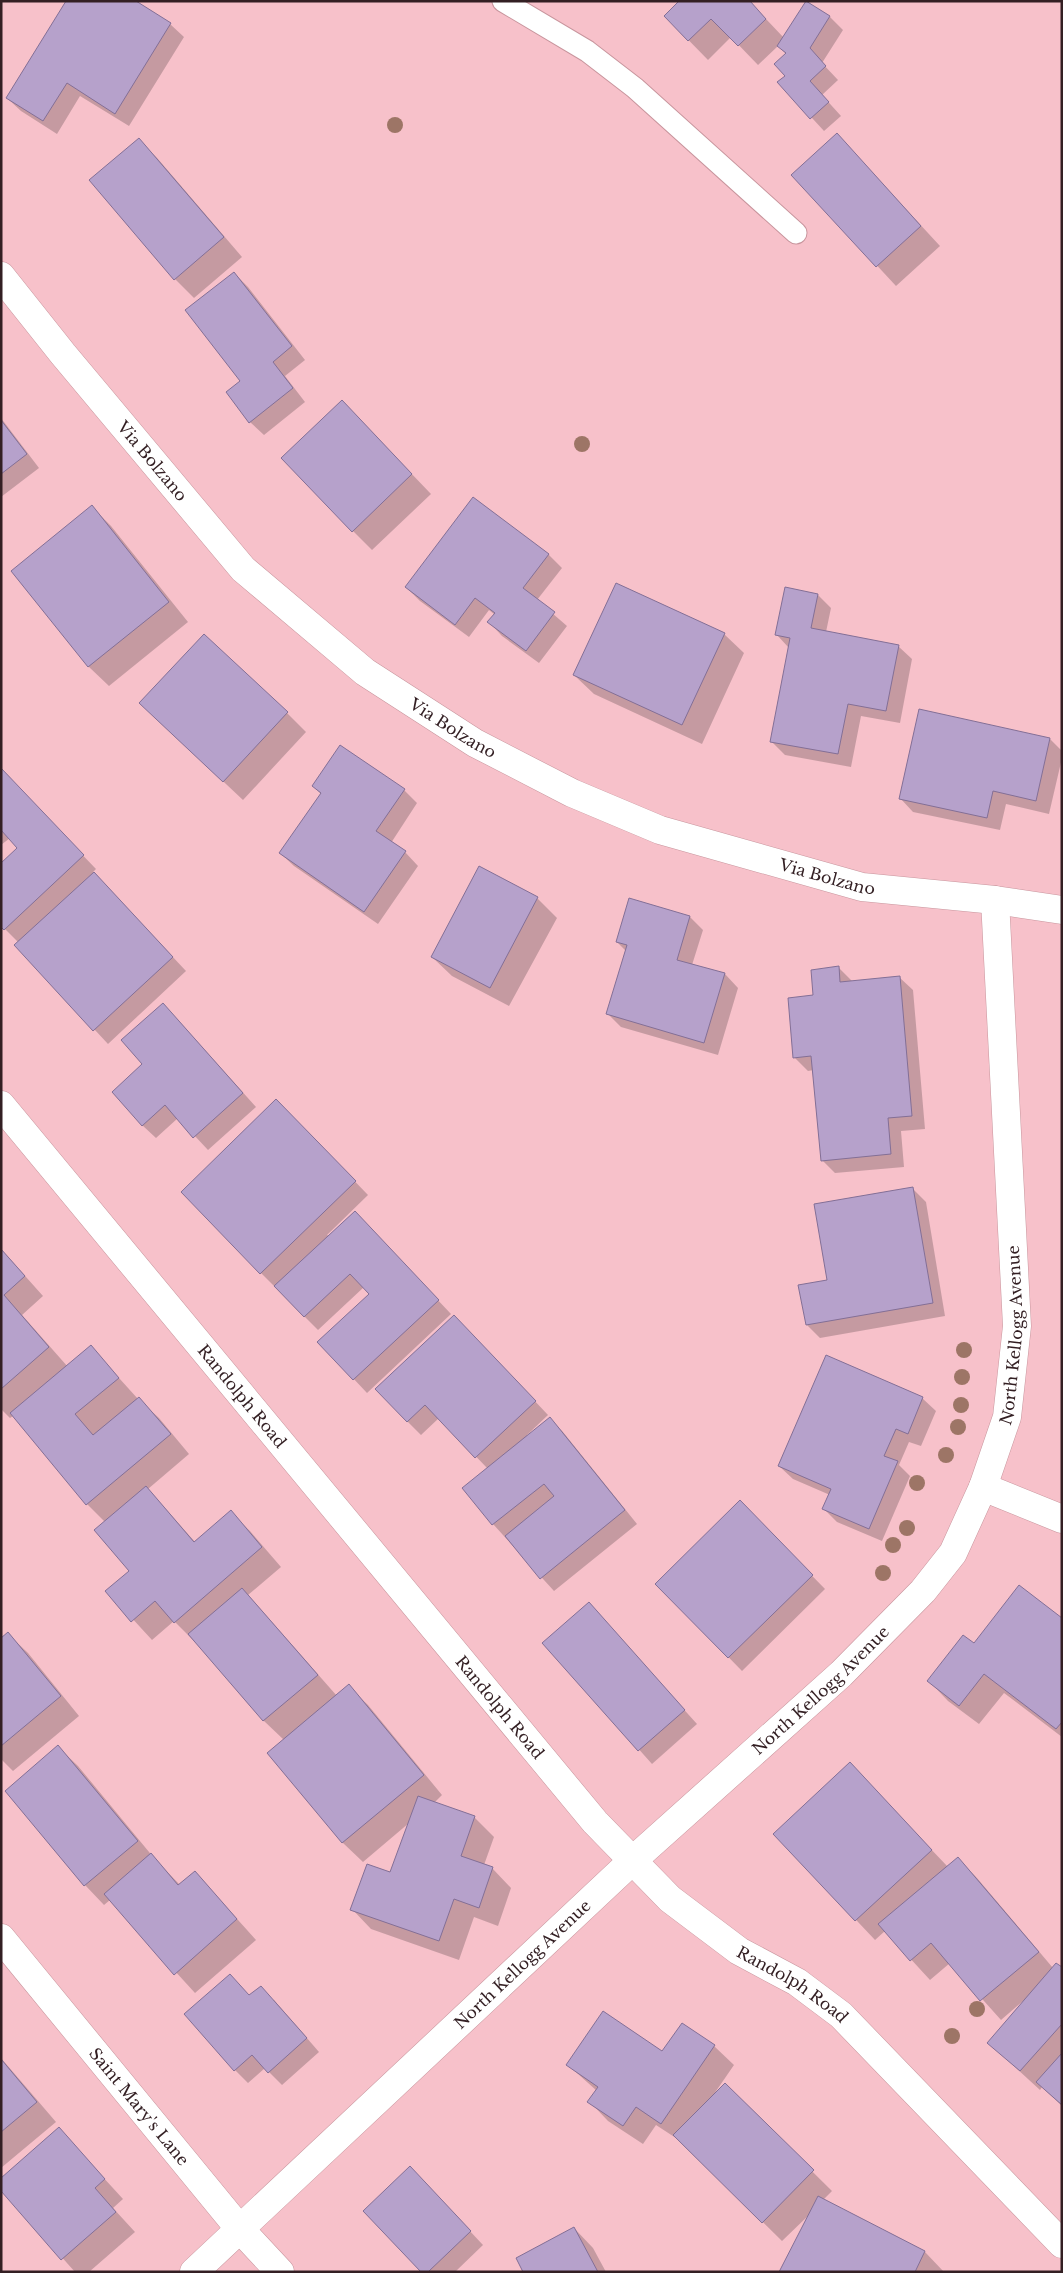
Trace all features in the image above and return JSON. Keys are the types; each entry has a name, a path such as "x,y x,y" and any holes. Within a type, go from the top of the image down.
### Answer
{"street":[{"name":"Via Bolzano","path":"1,276 63,354 243,569 365,672 475,744 572,793 660,830 862,887 995,900 1062,910"},
{"name":"North Kellogg Avenue","path":"194,2272 632,1861 842,1674 923,1590 953,1553 983,1487 1007,1416 1017,1326 995,900"},
{"name":"Randolph Road","path":"1,1105 595,1822 670,1898 739,1951 797,1982 841,2015 1062,2244"},
{"path":"983,1487 1062,1519"},
{"name":"Saint Mary's Lane","path":"1,1938 239,2228 280,2272"}],"lane":[{"path":"503,1 587,51 635,88 796,233"}],"building":[{"path":"66,1 136,1 171,23 115,114 67,83 43,121 6,98"},
{"path":"679,1 750,1 766,19 738,46 711,19 688,41 664,16"},
{"path":"806,1 830,16 810,48 826,66 810,81 829,102 810,119 777,82 785,76 774,64 786,53 777,46"},
{"path":"837,133 921,226 876,267 791,175"},
{"path":"139,138 224,237 174,280 89,180"},
{"path":"234,272 292,346 273,362 293,388 249,423 226,392 240,381 185,310"},
{"path":"342,400 412,474 352,532 281,458"},
{"path":"1,420 27,454 1,474"},
{"path":"473,497 549,554 523,588 555,612 526,651 487,622 495,613 475,598 455,625 405,587"},
{"path":"92,505 169,602 88,667 11,571"},
{"path":"616,583 725,633 682,725 573,675"},
{"path":"785,587 818,594 811,628 899,645 886,711 848,704 838,754 770,742 790,638 775,635"},
{"path":"204,634 288,712 223,782 139,703"},
{"path":"919,709 1050,738 1036,801 993,791 987,818 899,799"},
{"path":"340,745 405,789 376,831 406,851 364,912 279,853 321,793 312,786"},
{"path":"1,768 84,855 4,930 1,927 1,863 17,848 1,830"},
{"path":"479,866 538,897 490,988 431,957"},
{"path":"94,872 173,957 93,1031 14,945"},
{"path":"629,898 690,916 677,960 725,973 704,1043 606,1014 627,945 616,942"},
{"path":"839,966 840,982 900,976 912,1116 888,1118 891,1154 821,1161 811,1056 793,1058 788,998 813,995 811,970"},
{"path":"163,1003 243,1093 193,1138 165,1105 142,1126 112,1092 142,1064 121,1040"},
{"path":"276,1099 356,1181 260,1274 181,1192"},
{"path":"913,1187 933,1303 806,1325 798,1285 827,1280 814,1204"},
{"path":"355,1211 439,1300 353,1380 317,1342 369,1294 350,1274 304,1317 274,1286"},
{"path":"1,1249 25,1276 4,1295 49,1347 1,1389"},
{"path":"454,1315 536,1401 475,1458 425,1405 407,1422 375,1389"},
{"path":"91,1345 119,1378 75,1414 93,1435 139,1397 171,1434 86,1505 10,1413"},
{"path":"826,1355 923,1397 908,1434 896,1429 884,1456 898,1461 869,1529 822,1509 831,1489 778,1466"},
{"path":"550,1417 625,1510 540,1579 505,1536 554,1496 544,1484 492,1525 462,1488"},
{"path":"146,1486 194,1542 231,1510 262,1547 174,1623 155,1601 131,1622 105,1591 129,1571 94,1530"},
{"path":"740,1500 813,1575 728,1658 655,1584"},
{"path":"1019,1585 1062,1618 1062,1722 1056,1729 984,1674 959,1706 927,1681 963,1635 974,1643"},
{"path":"242,1588 318,1675 263,1721 188,1634"},
{"path":"589,1602 685,1710 638,1751 542,1643"},
{"path":"8,1632 61,1696 1,1746 1,1638"},
{"path":"349,1684 424,1775 342,1843 267,1753"},
{"path":"58,1745 138,1841 84,1886 5,1791"},
{"path":"850,1762 932,1850 855,1921 773,1834"},
{"path":"418,1796 475,1816 461,1856 493,1867 479,1908 454,1899 439,1941 350,1910 367,1864 390,1872"},
{"path":"151,1853 178,1885 195,1871 237,1919 174,1975 104,1894"},
{"path":"958,1857 1039,1952 980,2001 931,1943 910,1961 878,1924"},
{"path":"1056,1963 1062,1967 1062,2024 1020,2071 987,2043"},
{"path":"230,1974 249,1995 261,1986 307,2038 268,2073 252,2055 234,2071 184,2014"},
{"path":"603,2011 662,2051 682,2023 715,2045 661,2124 636,2107 623,2126 587,2102 598,2087 566,2065"},
{"path":"1062,2053 1062,2105 1036,2082"},
{"path":"1,2059 37,2102 1,2132"},
{"path":"725,2083 814,2170 762,2223 673,2135"},
{"path":"59,2127 105,2179 95,2188 116,2212 61,2260 1,2191 1,2178"},
{"path":"410,2166 471,2231 428,2272 421,2272 363,2211"},
{"path":"818,2196 925,2251 915,2272 779,2272"},
{"path":"574,2227 598,2272 523,2272 516,2258"}]}
